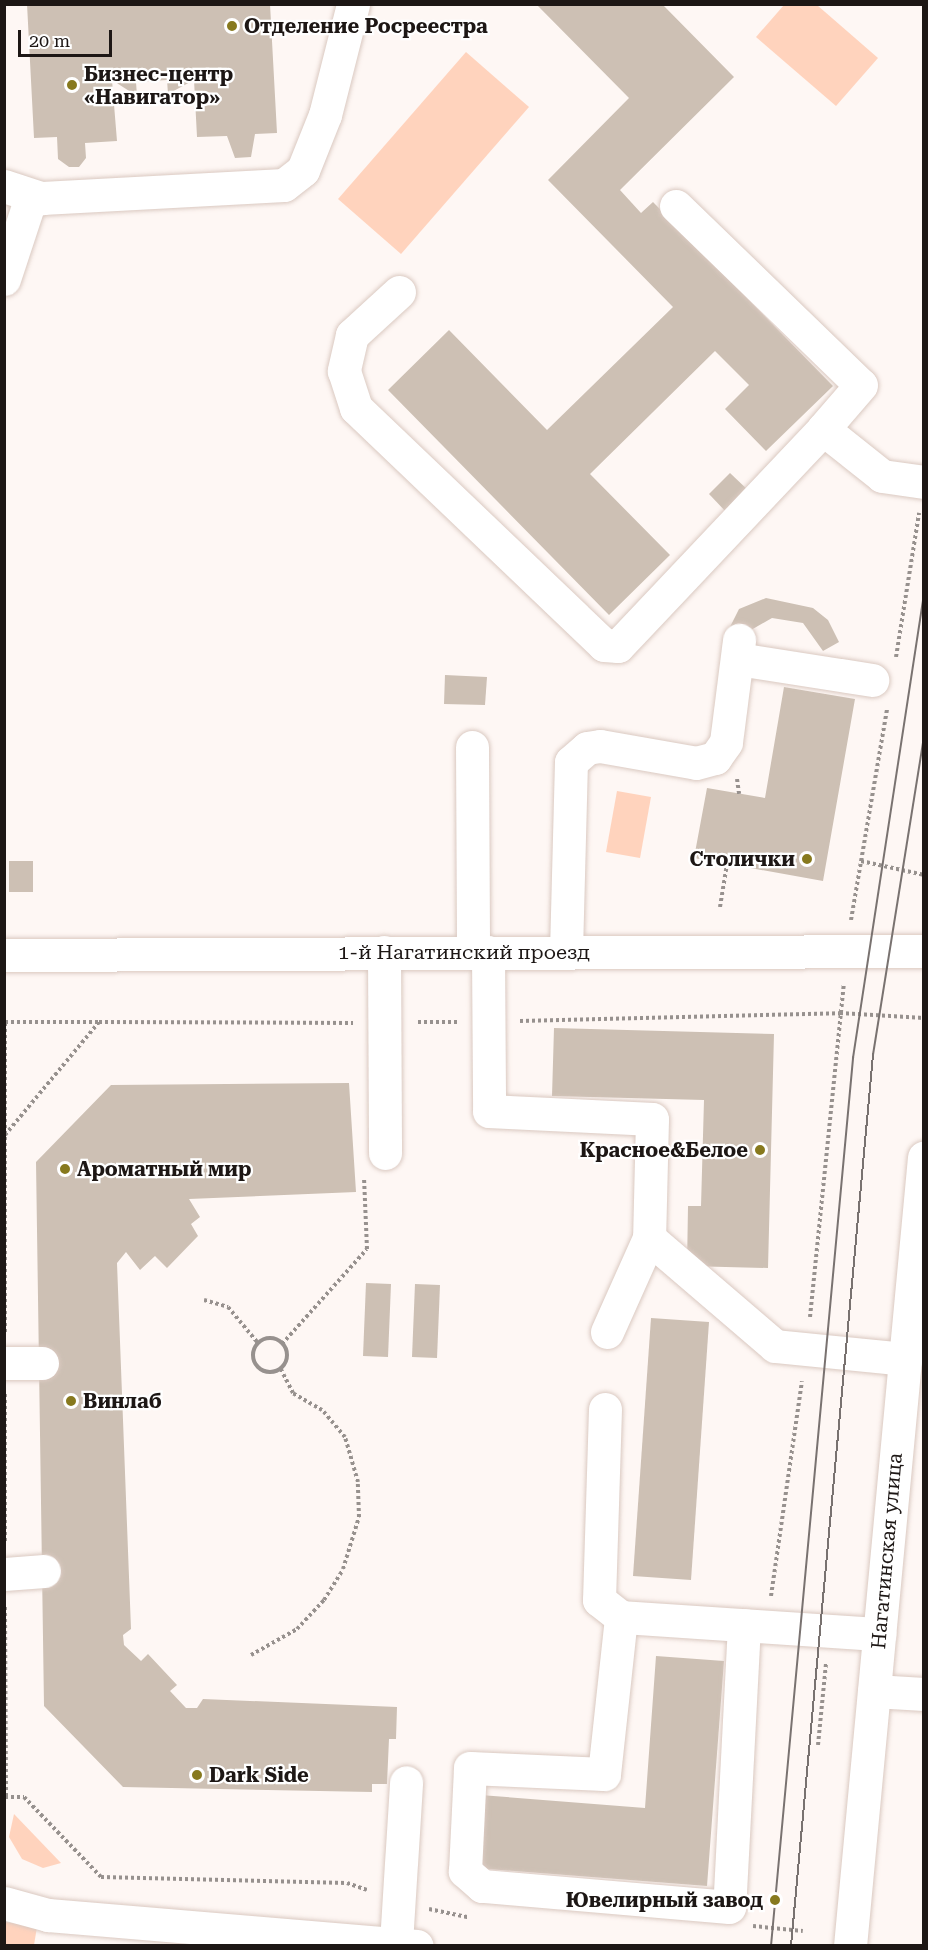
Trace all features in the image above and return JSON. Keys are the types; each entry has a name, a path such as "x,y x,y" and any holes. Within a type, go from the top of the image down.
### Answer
{"street":[{"path":"4,279 18,191 284,185 303,170 325,115 353,4"},
{"path":"399,292 352,335 344,371 356,408 604,645 618,646 823,429 861,385 676,206"},
{"path":"823,429 882,476 923,491"},
{"path":"566,952 571,762 586,748 600,746 696,763 715,758 726,742 738,650 885,679"},
{"path":"472,747 481,952 488,1021 489,1111 652,1119 649,1238 607,1332"},
{"name":"1-й Нагатинский проезд","path":"4,955 924,951"},
{"path":"384,952 386,1153"},
{"name":"Нагатинская улица","path":"850,1946 924,1157"},
{"path":"649,1238 775,1346 905,1359"},
{"path":"5,1363 42,1363"},
{"path":"605,1409 599,1600 621,1617 879,1634"},
{"path":"5,1574 44,1571"},
{"path":"621,1617 604,1773 470,1768 465,1871 482,1886 729,1907 755,1627"},
{"path":"874,1691 924,1694"},
{"path":"4,1903 48,1915 407,1944 397,1899 406,1782"}],"path":[{"path":"755,1627 807,1349 848,950 885,679 923,491"},
{"path":"861,861 924,875"},
{"path":"720,907 727,864"},
{"path":"397,1899 347,1883 101,1877 24,1797 5,1797 5,1022 384,1023 840,1013 924,1018"},
{"path":"5,1135 99,1022"},
{"path":"282,1344 367,1249 364,1181"},
{"path":"204,1300 228,1307 258,1343 255,1364 270,1371 280,1368 287,1354 282,1344 273,1338 258,1343"},
{"path":"251,1655 297,1629 324,1600 343,1569 359,1517 358,1482 345,1437 322,1410 293,1393 280,1368"},
{"path":"818,1745 829,1632"},
{"path":"745,1925 803,1930"}],"shaded area":[{"path":"784,5 817,5 878,58 836,106 756,37"},
{"path":"466,52 529,107 401,254 338,199"},
{"path":"617,791 651,797 640,858 606,852"},
{"path":"14,1814 61,1863 43,1868 22,1859 9,1837"},
{"path":"5,1922 37,1927 34,1945 5,1946"}],"building":[{"name":"Бизнес-центр «Навигатор»","path":"27,4 270,4 277,133 255,134 251,157 235,158 227,136 197,137 194,80 168,94 167,80 136,82 137,96 112,80 117,141 85,143 86,158 79,167 69,167 58,159 57,137 34,138"},
{"path":"536,4 662,4 734,77 620,190 641,213 653,202 833,386 766,451 725,409 749,385 715,351 590,474 670,555 609,615 388,390 449,330 547,430 673,307 548,180 629,98"},
{"path":"730,473 750,492 728,514 709,494"},
{"path":"766,598 813,608 828,620 839,642 823,651 803,623 772,618 751,630 729,629 739,609"},
{"path":"445,675 487,677 485,705 444,704"},
{"path":"784,687 855,699 823,881 694,858 707,788 765,798"},
{"path":"9,861 33,861 33,892 9,892"},
{"path":"554,1028 774,1034 768,1268 687,1266 688,1206 701,1206 704,1100 552,1096"},
{"path":"349,1083 356,1192 189,1199 200,1217 191,1224 198,1236 167,1268 155,1256 140,1270 126,1252 117,1263 131,1629 123,1635 124,1645 141,1661 148,1654 177,1685 170,1691 186,1708 197,1708 203,1699 397,1707 396,1739 389,1739 387,1784 372,1784 372,1792 123,1787 44,1706 36,1162 111,1085"},
{"path":"366,1283 391,1284 388,1357 363,1356"},
{"path":"415,1284 440,1285 437,1358 412,1357"},
{"path":"651,1318 709,1322 691,1580 633,1576"},
{"path":"656,1656 724,1661 707,1886 475,1868 480,1795 645,1808"}],"tram line":[{"path":"771,1946 853,1058 924,595"},
{"path":"791,1946 873,1055 924,736"}],"place":[{"name":"Отделение Росреестра","path":"232,26"},
{"name":"Бизнес-центр «Навигатор»","path":"72,85"},
{"name":"Столички","path":"807,859"},
{"name":"Красное&Белое","path":"760,1150"},
{"name":"Ароматный мир","path":"65,1169"},
{"name":"Винлаб","path":"71,1401"},
{"name":"Dark Side","path":"197,1775"},
{"name":"Ювелирный завод","path":"775,1900"}]}
